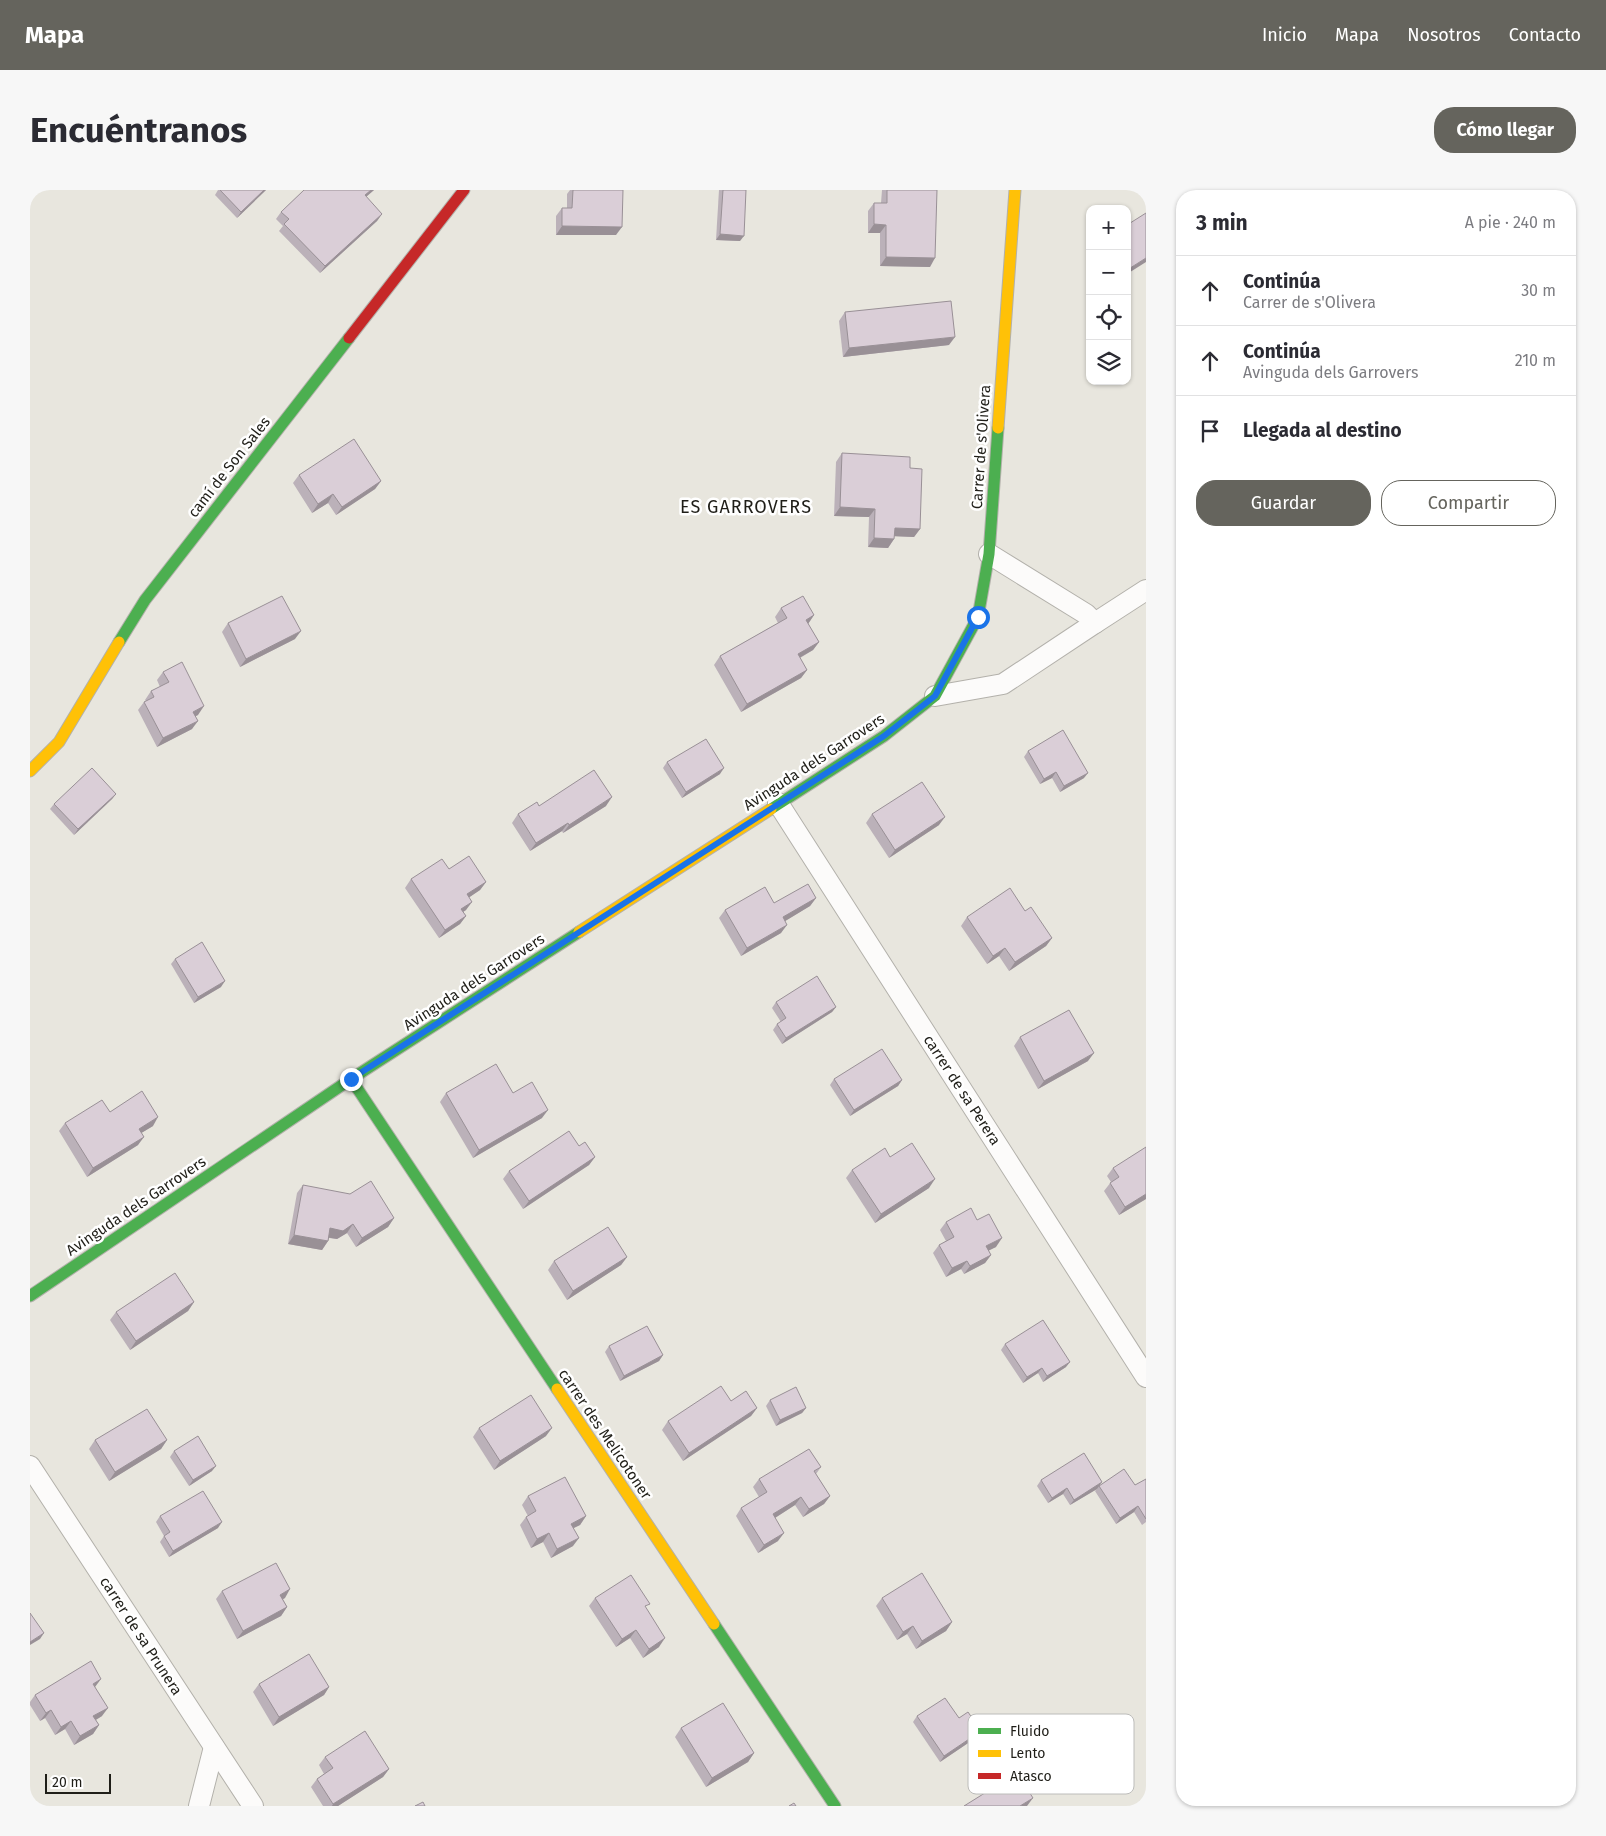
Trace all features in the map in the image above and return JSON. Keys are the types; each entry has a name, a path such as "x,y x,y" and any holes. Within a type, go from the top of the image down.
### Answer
{"street":[{"name":"camí de Son Sales","path":"30,771 59,742 145,600 464,190"},
{"name":"Carrer de s'Olivera","path":"935,696 978,617 989,554 1015,190"},
{"path":"989,554 1086,614 1095,623"},
{"path":"935,696 1003,684 1146,590"},
{"name":"Avinguda dels Garrovers","path":"30,1296 351,1079 884,736 935,696"},
{"name":"carrer de sa Perera","path":"778,804 1146,1377"},
{"name":"carrer des Melicotoner","path":"351,1079 835,1806"},
{"name":"carrer de sa Prunera","path":"30,1466 253,1806"},
{"path":"199,1806 214,1747"}],"building":[{"path":"220,190 264,190 241,212"},
{"path":"304,190 371,190 365,195 382,214 325,266 284,224 289,219 281,212"},
{"path":"573,190 623,190 622,227 562,226 562,208 572,208"},
{"path":"723,190 746,190 744,236 720,234"},
{"path":"887,190 937,190 935,258 886,257 886,225 874,224 874,203 887,203"},
{"path":"1146,213 1146,258 1131,267 1131,250 1131,222"},
{"path":"951,301 955,337 849,348 845,312"},
{"path":"354,439 381,481 342,507 333,494 318,504 299,475"},
{"path":"842,453 910,457 910,468 922,469 920,529 895,528 894,539 874,538 875,509 840,507"},
{"path":"282,596 301,631 246,659 228,623"},
{"path":"803,596 814,615 806,620 819,642 798,654 807,670 747,704 720,656 787,618 781,608"},
{"path":"182,662 204,706 193,712 198,721 163,738 144,702 154,697 151,691 169,682 163,672"},
{"path":"1063,730 1088,773 1064,786 1056,772 1044,779 1028,751"},
{"path":"706,739 724,768 686,792 667,762"},
{"path":"92,768 116,794 78,829 54,804"},
{"path":"594,770 612,797 569,825 568,823 536,843 518,814 537,802 539,806"},
{"path":"922,782 945,817 895,850 872,814"},
{"path":"469,856 486,882 467,894 472,902 461,909 466,916 445,930 411,879 442,859 449,869"},
{"path":"808,884 816,898 783,917 787,925 747,948 725,910 765,887 774,903"},
{"path":"1010,888 1025,911 1031,907 1052,938 1015,962 1005,948 993,956 967,917"},
{"path":"202,942 225,981 198,997 175,959"},
{"path":"817,976 836,1007 786,1038 777,1024 786,1018 776,1002"},
{"path":"1069,1010 1094,1053 1044,1081 1020,1037"},
{"path":"882,1049 902,1080 854,1110 834,1079"},
{"path":"496,1064 513,1093 532,1082 548,1110 479,1150 446,1093"},
{"path":"142,1091 158,1117 139,1129 144,1137 93,1168 65,1123 102,1100 110,1112"},
{"path":"569,1131 579,1146 585,1142 595,1157 529,1201 509,1171"},
{"path":"912,1143 935,1179 881,1214 852,1170 885,1148 890,1157"},
{"path":"1146,1147 1146,1194 1125,1207 1110,1183 1119,1177 1113,1168"},
{"path":"371,1181 394,1218 362,1238 353,1224 343,1231 330,1228 328,1241 294,1235 303,1185 350,1194"},
{"path":"971,1208 977,1220 989,1214 1002,1238 986,1246 991,1255 970,1266 967,1261 952,1268 939,1245 954,1237 946,1222"},
{"path":"608,1227 627,1257 573,1291 554,1261"},
{"path":"175,1273 194,1302 136,1341 116,1312"},
{"path":"1043,1320 1070,1362 1047,1376 1042,1368 1027,1377 1005,1344"},
{"path":"647,1326 663,1355 624,1376 609,1346"},
{"path":"721,1386 731,1401 746,1391 757,1408 689,1453 668,1421"},
{"path":"796,1387 806,1408 780,1420 770,1400"},
{"path":"531,1395 552,1428 500,1461 479,1428"},
{"path":"147,1409 167,1440 115,1472 95,1440"},
{"path":"198,1436 216,1466 193,1480 174,1451"},
{"path":"809,1449 821,1467 814,1471 830,1496 809,1509 801,1497 773,1514 784,1533 764,1545 741,1508 767,1492 759,1479"},
{"path":"1084,1453 1102,1482 1074,1500 1067,1488 1052,1498 1041,1480"},
{"path":"1124,1469 1135,1485 1146,1479 1146,1519 1138,1506 1120,1518 1099,1486"},
{"path":"565,1477 586,1516 571,1524 579,1538 557,1549 549,1533 537,1539 526,1517 536,1511 528,1496"},
{"path":"203,1491 222,1522 173,1551 164,1536 170,1532 160,1516"},
{"path":"276,1563 290,1589 280,1595 287,1607 243,1631 222,1591"},
{"path":"922,1573 952,1622 922,1641 913,1626 903,1632 882,1598"},
{"path":"631,1575 650,1604 645,1606 665,1638 649,1649 636,1630 622,1639 595,1598"},
{"path":"30,1613 44,1633 30,1642"},
{"path":"309,1654 329,1687 279,1717 259,1684"},
{"path":"91,1661 101,1679 93,1684 108,1708 93,1716 99,1725 80,1736 71,1721 61,1727 51,1710 46,1713 35,1695"},
{"path":"945,1698 959,1718 968,1712 969,1714 968,1740 944,1756 917,1716"},
{"path":"723,1703 754,1753 712,1778 681,1728"},
{"path":"365,1731 389,1769 333,1804 317,1779 333,1768 325,1757"},
{"path":"983,1794 1030,1794 1033,1798 1020,1806 964,1806"},
{"path":"423,1802 425,1806 415,1806"}],"traffic: fast":[{"path":"119,642 145,600 349,338"},
{"path":"771,809 884,736 935,696 978,617 989,554 998,428"},
{"path":"30,1296 351,1079 579,932"},
{"path":"351,1079 557,1389"},
{"path":"714,1624 835,1806"}],"traffic: slow":[{"path":"998,428 1015,190"},
{"path":"30,771 59,742 119,642"},
{"path":"579,932 771,809"},
{"path":"557,1389 714,1624"}],"traffic: jam":[{"path":"349,338 464,190"}],"district":[{"name":"ES GARROVERS","path":"746,507"}],"route":[{"path":"351,1079 884,736 935,696 978,617"}]}
